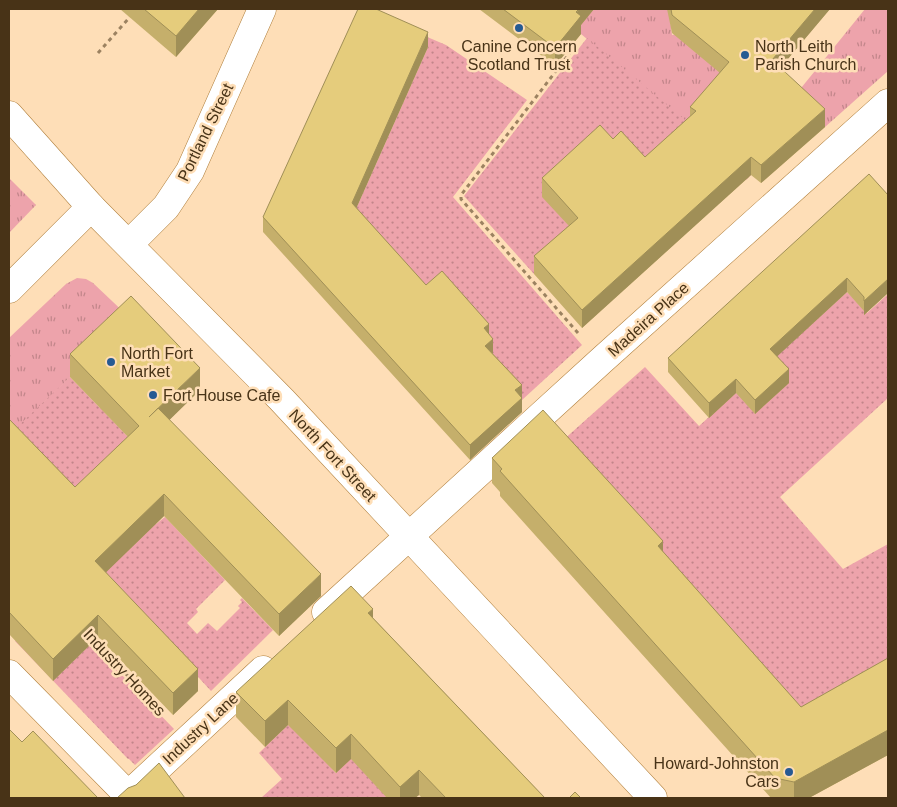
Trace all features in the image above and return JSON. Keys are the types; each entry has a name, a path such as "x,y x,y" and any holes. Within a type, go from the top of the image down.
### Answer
{"street":[{"name":"Portland Street","path":"129,244 166,207 190,171 262,9"},
{"name":"Madeira Place","path":"408,536 888,103"},
{"name":"North Fort Street","path":"9,115 91,207 276,394 653,798"},
{"path":"9,289 91,207"},
{"path":"310,627 408,536"},
{"name":"Industry Lane","path":"126,797 281,654"},
{"path":"9,674 126,797"}],"path":[{"path":"98,53 130,17"},
{"path":"578,41 460,196 602,360"},
{"name":"Industry Homes","path":"89,634 188,740"}],"green space":[{"path":"577,9 669,9 672,35 676,34 722,72 690,125 581,34"},
{"path":"865,9 888,9 888,71 825,127 793,98"},
{"path":"364,10 446,45 527,100 453,197 582,345 522,400 426,300 352,218 428,47"},
{"path":"587,38 751,175 746,180 727,158 578,236 534,274 464,196"},
{"path":"9,178 36,205 9,233"},
{"path":"77,278 86,279 93,283 131,319 15,430 9,423 9,338 66,284"},
{"path":"847,292 867,313 888,294 888,398 780,497 843,569 888,544 888,683 801,732 658,571 655,533 644,521 631,532 561,442 645,367 699,426"},
{"path":"70,377 100,408 112,396 117,401 105,413 129,438 156,524 165,517 225,580 196,609 198,612 187,623 197,634 208,623 217,631 240,608 238,606 242,602 240,600 242,598 273,630 211,691 64,538 91,643 174,729 135,765 15,641 24,632 9,516 9,423 15,429"},
{"path":"317,697 326,762 336,773 364,746 399,798 261,798 282,779 259,753"}],"building":[{"path":"144,9 199,9 176,36"},
{"path":"358,9 376,9 428,32 352,203 426,285 442,271 489,324 484,328 493,339 485,346 522,385 515,390 522,398 470,445 263,217"},
{"path":"503,9 579,9 576,12 581,16 555,48"},
{"path":"671,9 815,9 772,60 825,109 761,165 751,157 582,310 534,256 578,218 542,178 600,125 613,139 621,131 645,157 696,111 690,107 729,62 672,15"},
{"path":"869,174 888,195 888,279 864,301 864,297 847,278 770,349 789,369 755,400 736,379 709,403 668,358"},
{"path":"131,296 200,368 158,408 321,574 279,614 164,494 95,561 198,669 173,693 98,615 53,659 9,612 9,419 75,487 139,426 70,354"},
{"path":"543,410 663,541 658,546 801,707 888,658 888,730 794,782 775,778 500,471 502,469 492,458"},
{"path":"351,586 373,609 368,613 545,798 446,798 419,770 400,787 351,734 336,748 288,700 265,721 236,692"},
{"path":"9,729 22,742 33,731 98,798 9,798"},
{"path":"159,763 185,798 117,798 128,788 136,785"},
{"path":"575,792 581,798 569,798"}],"place":[{"name":"Canine Concern Scotland Trust","path":"519,28"},
{"name":"North Leith Parish Church","path":"745,55"},
{"name":"North Fort Market","path":"111,362"},
{"name":"Fort House Cafe","path":"153,395"},
{"name":"Howard-Johnston Cars","path":"789,772"}]}
